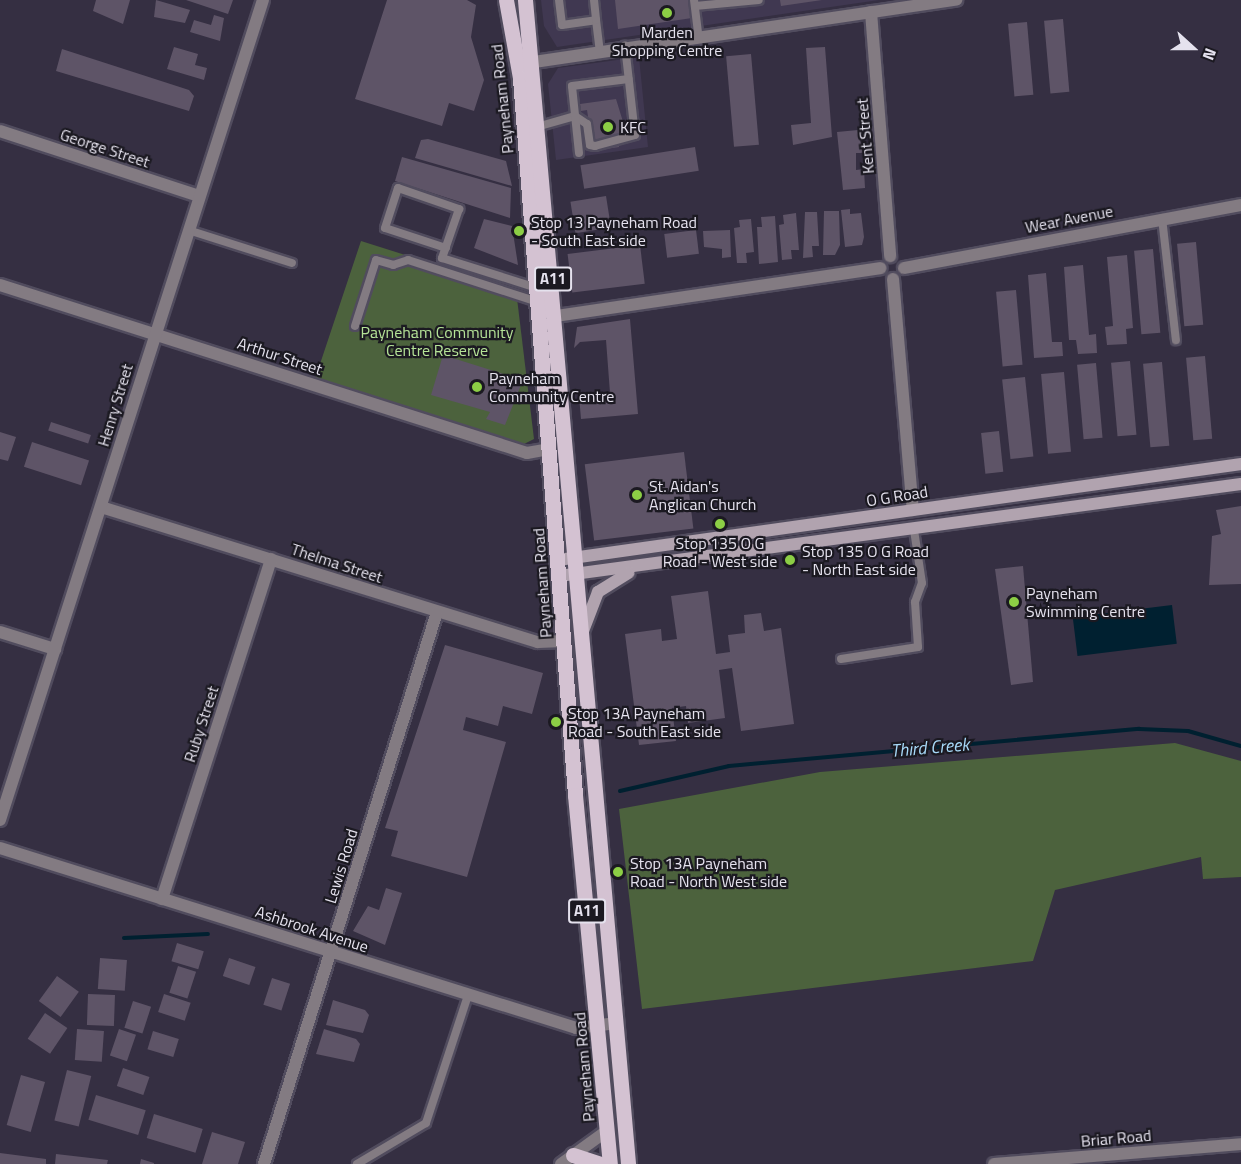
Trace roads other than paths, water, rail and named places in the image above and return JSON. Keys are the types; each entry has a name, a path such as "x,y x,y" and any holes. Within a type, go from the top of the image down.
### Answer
{"main road":[{"name":"Payneham Road","path":"506,0 520,78 564,642 610,1164"},
{"name":"Payneham Road","path":"525,0 540,126 627,1158"},
{"name":"O G Road","path":"558,560 1241,464"},
{"path":"559,576 641,568 1241,484"},
{"path":"912,510 914,530"},
{"path":"582,637 598,592 641,568"},
{"path":"621,1089 619,1111 608,1130 627,1158"},
{"path":"567,1160 600,1164"}],"street":[{"name":"Henry Street","path":"0,820 101,507 154,333 263,0"},
{"path":"534,62 698,35 871,12 905,3 956,0"},
{"name":"Kent Street","path":"871,12 890,256"},
{"name":"George Street","path":"0,131 199,196"},
{"name":"Wear Avenue","path":"904,268 1162,218 1241,206"},
{"path":"556,316 880,268 890,256 904,268 893,279"},
{"path":"880,268 893,279 912,510"},
{"name":"Arthur Street","path":"0,285 527,453 549,448"},
{"name":"Thelma Street","path":"101,507 538,642 564,642"},
{"name":"Ruby Street","path":"162,899 271,559"},
{"name":"Lewis Road","path":"264,1164 437,612"},
{"path":"0,632 55,650"},
{"name":"Ashbrook Avenue","path":"0,848 576,1028 598,1027 615,1023"},
{"path":"567,1160 608,1130"},
{"name":"Briar Road","path":"994,1164 1241,1144"}],"lane":[{"path":"559,0 562,25 596,20"},
{"path":"594,0 600,51"},
{"path":"698,35 694,3 759,0"},
{"path":"540,126 575,116 587,124 590,145 627,141 635,135 625,46"},
{"path":"579,153 572,86 629,79"},
{"path":"446,248 385,228 398,188 459,209 446,248 442,258 537,295"},
{"path":"1162,218 1176,340"},
{"path":"188,230 292,263"},
{"path":"355,326 376,260 393,266 408,260 537,295"},
{"path":"841,659 918,647 915,602 922,583 914,530"},
{"path":"357,1164 426,1123 468,995"}],"water":[{"path":"1172,605 1177,644 1077,656 1073,617"}],"waterway":[{"name":"Third Creek","path":"620,791 729,766 1139,729 1188,731 1241,746"},
{"name":"Third Creek","path":"124,938 208,934"}],"place":[{"name":"Marden Shopping Centre","path":"667,13"},
{"name":"KFC","path":"608,127"},
{"name":"Stop 13 Payneham Road - South East side","path":"519,231"},
{"name":"Payneham Community Centre","path":"477,387"},
{"name":"St. Aidan's Anglican Church","path":"637,495"},
{"name":"Stop 135 O G Road - West side","path":"720,524"},
{"name":"Stop 135 O G Road - North East side","path":"790,560"},
{"name":"Payneham Swimming Centre","path":"1014,602"},
{"name":"Stop 13A Payneham Road - South East side","path":"556,722"},
{"name":"Stop 13A Payneham Road - North West side","path":"618,872"}],"park label":[{"name":"Payneham Community Centre Reserve","path":"437,341"}]}
